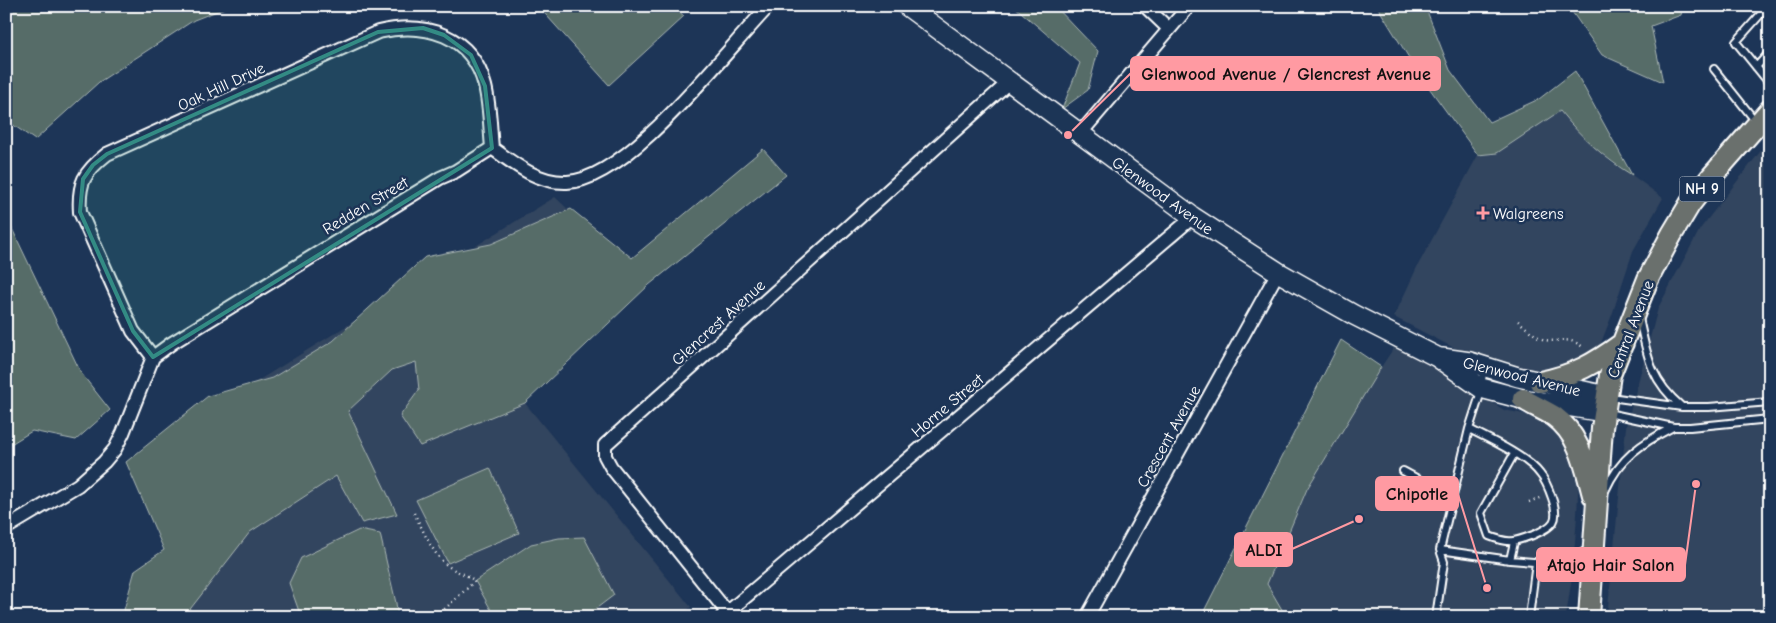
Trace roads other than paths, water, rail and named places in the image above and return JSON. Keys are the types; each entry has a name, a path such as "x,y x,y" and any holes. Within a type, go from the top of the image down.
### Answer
{"main road":[{"name":"Central Avenue","path":"1589,617 1605,404 1610,375 1655,264 1690,204 1764,117"},
{"path":"1540,382 1581,370 1622,343"},
{"path":"1523,399 1555,417 1572,434 1580,447 1597,511"}],"street":[{"path":"492,148 517,166 533,175 550,181 582,180 598,173 627,155 640,144 770,6"},
{"name":"Glenwood Avenue","path":"907,6 1193,217 1278,272 1354,315 1437,357 1481,388 1523,399 1605,404"},
{"path":"1145,6 1169,29"},
{"path":"1080,134 1188,6"},
{"name":"Oak Hill Drive","path":"153,357 133,331 80,212 79,196 83,179 93,165 107,154 378,32 394,28 424,28 444,35 459,43 471,55 480,70 485,86 492,148"},
{"name":"Glencrest Avenue","path":"727,615 611,467 605,456 605,446 1009,82"},
{"name":"Redden Street","path":"153,357 188,333 431,183 492,148"},
{"name":"Horne Street","path":"727,615 1193,217"},
{"name":"Crescent Avenue","path":"1087,617 1278,272"},
{"path":"6,528 78,485 104,462 115,448 123,433 153,357"},
{"name":"Glenwood Avenue","path":"1437,357 1470,362 1540,382 1605,404"}],"lane":[{"path":"1768,6 1736,42 1770,84"},
{"path":"1756,67 1770,52"},
{"path":"1714,69 1764,117"},
{"path":"1637,306 1648,360 1663,388 1682,407"},
{"path":"1436,617 1444,562 1440,550 1469,429 1481,388 1484,367"},
{"path":"1605,404 1709,407 1770,402"},
{"path":"1605,404 1673,426 1690,427 1770,419"},
{"path":"1597,511 1608,485 1630,453 1673,426"},
{"path":"1469,429 1514,454 1531,464 1546,482 1555,506 1556,516 1552,525 1547,529 1514,542 1499,540 1489,536 1481,513 1514,454"},
{"path":"1403,471 1453,498"},
{"path":"1510,560 1514,542"},
{"path":"1440,550 1510,560 1558,564 1569,561 1595,545"},
{"path":"1528,617 1536,563"}],"place":[{"name":"Glenwood Avenue / Glencrest Avenue","path":"1068,135"},
{"name":"Walgreens","path":"1483,213"},
{"name":"Atajo Hair Salon","path":"1696,484"},
{"name":"ALDI","path":"1359,519"},
{"name":"Chipotle","path":"1487,588"}]}
